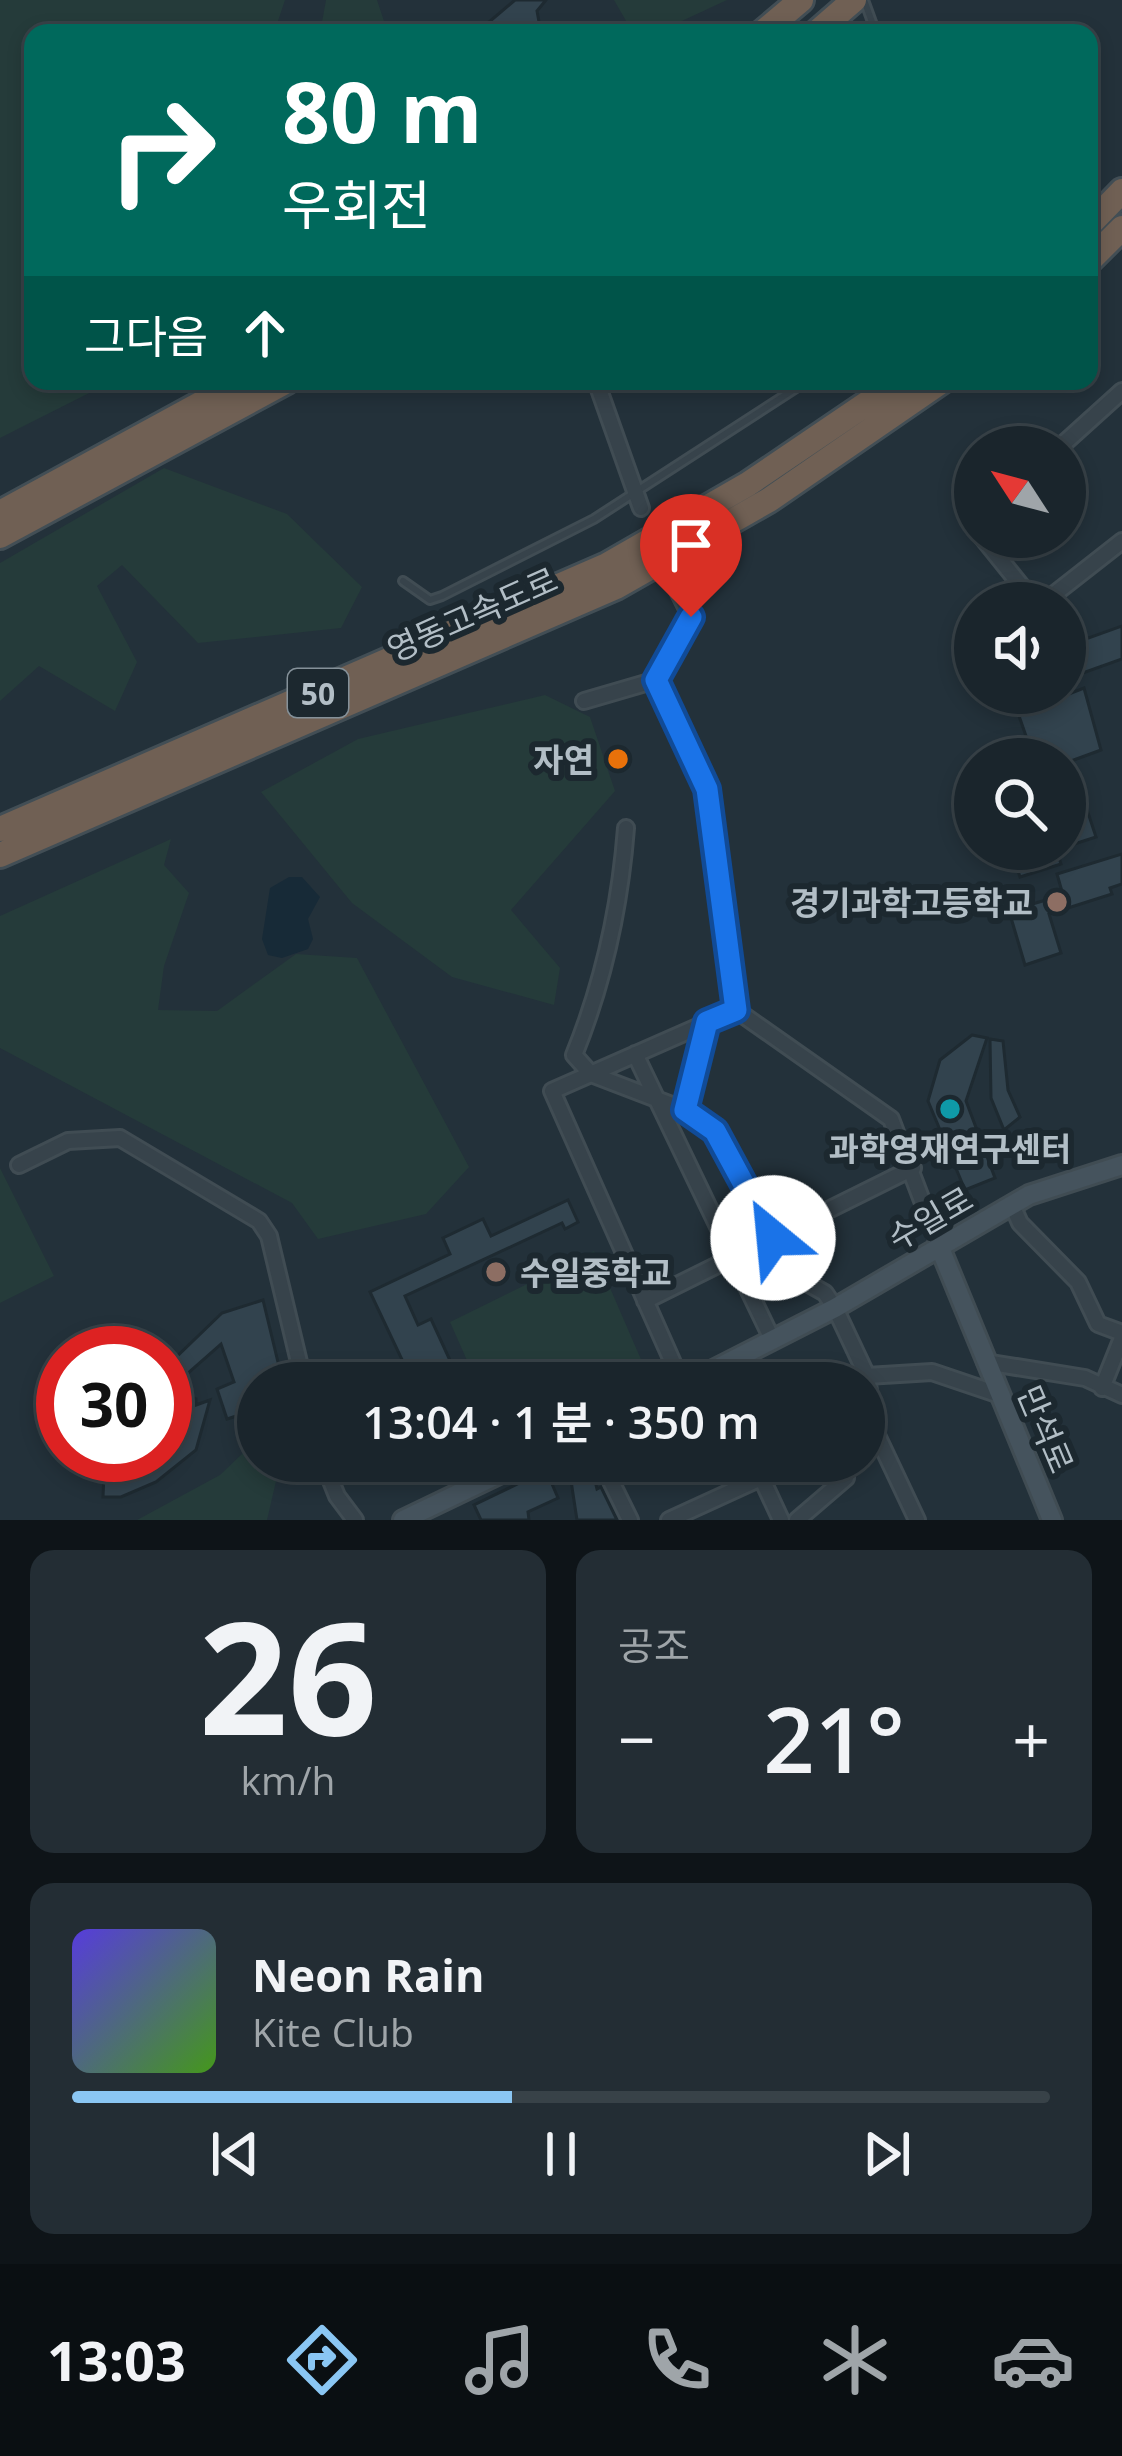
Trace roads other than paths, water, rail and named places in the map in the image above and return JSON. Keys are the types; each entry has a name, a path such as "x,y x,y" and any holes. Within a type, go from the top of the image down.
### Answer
{"highway":[{"path":"773,24 801,0"},
{"path":"826,24 854,0"},
{"path":"1098,216 1122,191"},
{"path":"1098,252 1122,228"},
{"path":"0,513 226,390"},
{"path":"0,536 270,390"},
{"name":"영동고속도로","path":"0,829 607,565 748,484 887,390"},
{"name":"영동고속도로","path":"0,855 616,587 769,500 929,390"}],"street":[{"path":"599,390 639,501"},
{"path":"1083,426 1122,391"},
{"path":"1067,582 1122,541"},
{"path":"1000,558 1021,582"},
{"path":"584,701 656,680 691,617 672,579"},
{"path":"656,680 707,789 736,1010 891,1119 940,1247"},
{"path":"626,828 622,896 596,1002 574,1055 591,1074 685,1110 715,1131 791,1274 825,1293 860,1362"},
{"path":"675,1362 552,1091 736,1010"},
{"path":"685,1110 707,1022"},
{"path":"634,1054 773,1341"},
{"path":"19,1165 68,1141 120,1138 259,1221 269,1236 299,1362"},
{"name":"수일로","path":"729,1362 835,1308 1012,1205 1122,1165"},
{"path":"645,1301 913,1168"},
{"name":"수일로","path":"1012,1205 1020,1223 1069,1270 1099,1324 1122,1336 1102,1388"},
{"name":"만석로","path":"940,1247 1052,1520"},
{"name":"만석로","path":"985,1362 1052,1370 1122,1395"},
{"path":"885,1375 932,1372 1000,1395"},
{"path":"885,1461 917,1520"},
{"path":"331,1482 355,1520"},
{"path":"403,1520 482,1482"},
{"path":"612,1482 630,1520"},
{"path":"670,1520 750,1482"},
{"path":"763,1482 781,1520"},
{"path":"796,1520 841,1482"}],"lane":[{"path":"403,581 430,600 442,596 639,501 794,390"}],"water":[{"path":"289,877 302,877 320,897 308,919 313,939 308,949 282,958 268,955 262,939 270,888"}],"place":[{"name":"자연","path":"618,759"},
{"name":"경기과학고등학교","path":"1057,902"},
{"name":"과학영재연구센터","path":"950,1109"},
{"name":"수일중학교","path":"496,1272"}]}
